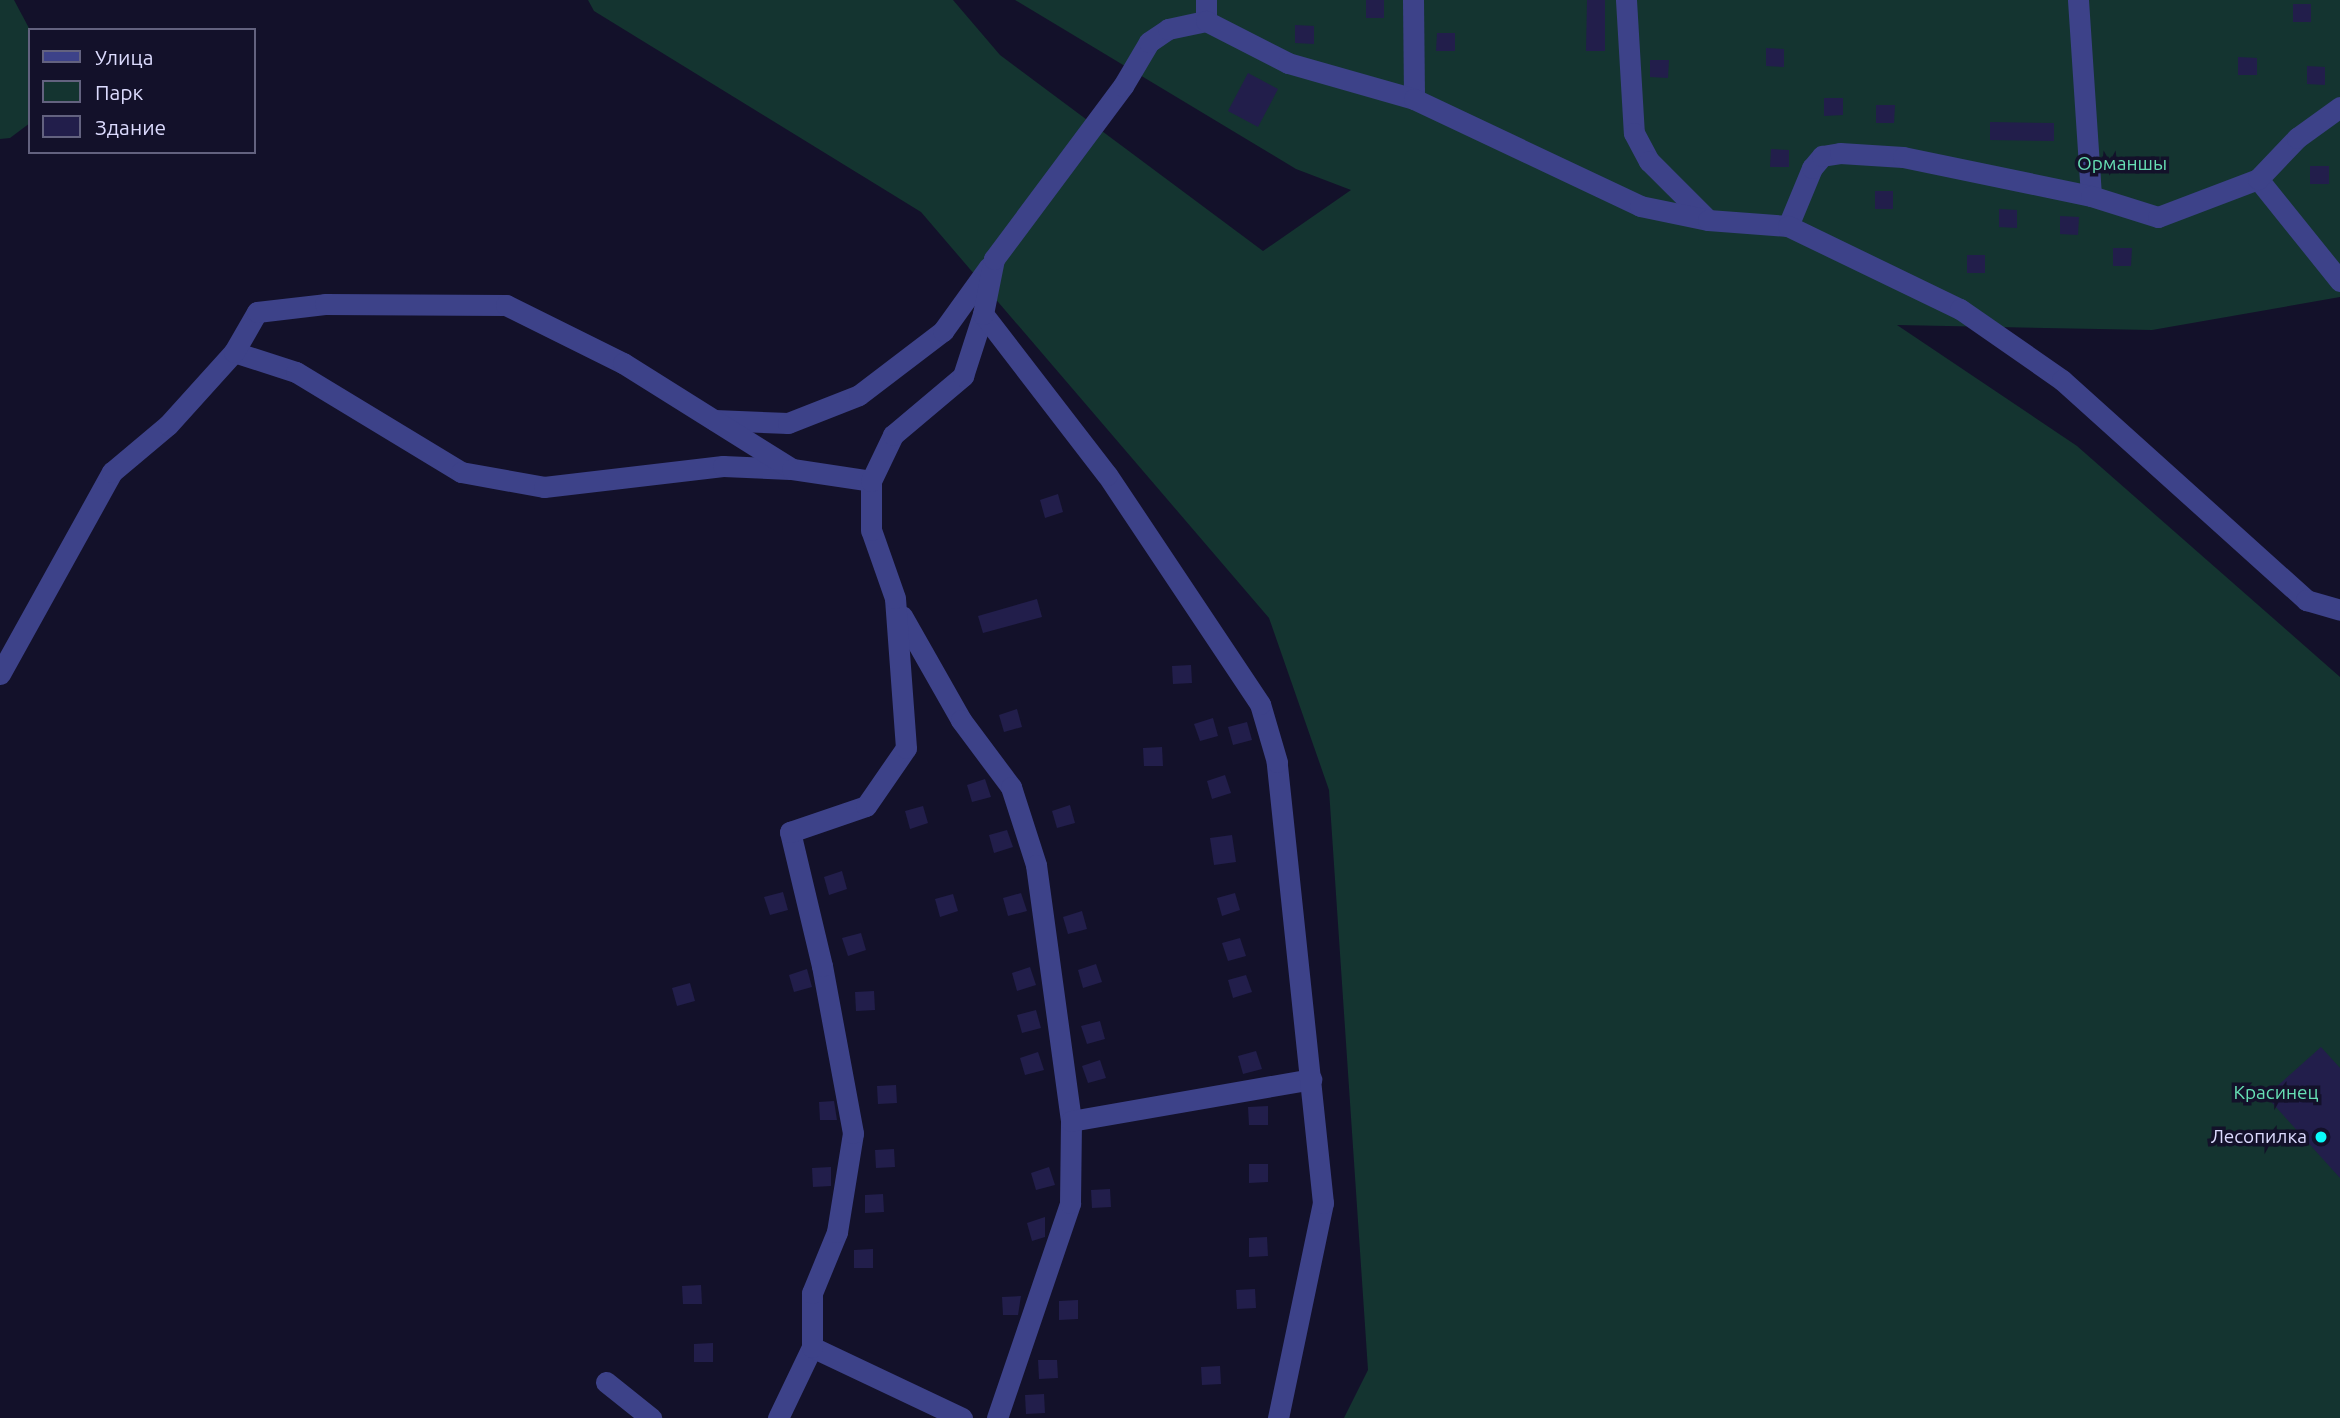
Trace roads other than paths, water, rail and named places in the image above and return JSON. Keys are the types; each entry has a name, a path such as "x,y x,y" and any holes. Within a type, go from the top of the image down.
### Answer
{"street":[{"path":"1413,0 1414,99"},
{"path":"1626,0 1634,133 1649,161 1708,220"},
{"path":"2078,0 2091,196"},
{"path":"712,420 788,423 859,395 943,331 1123,86 1149,42 1168,29 1206,11 1288,63 1414,99 1640,206 1708,220 1787,226 1960,309 2062,380 2306,600 2340,610"},
{"path":"1787,226 1812,167 1822,156 1840,152 1903,157 2091,196 2158,217 2259,179 2297,138 2340,107"},
{"path":"2259,179 2340,281"},
{"path":"994,259 984,314 962,376 893,435 871,481 872,530 912,641 961,720 1012,787 1036,865 1071,1121 1070,1203 997,1418"},
{"path":"0,674 112,472 168,425 234,352 257,312 325,304 506,305 624,363 792,469"},
{"path":"984,314 1107,475 1260,704 1277,762 1323,1203 1278,1418"},
{"path":"234,352 296,372 461,472 544,487 723,466 792,469 871,481"},
{"path":"778,1418 812,1347 812,1293 837,1232 853,1133 822,966 790,832 866,806 906,748 895,598"},
{"path":"1071,1121 1311,1079"},
{"path":"812,1347 962,1418"},
{"path":"606,1382 651,1418"}],"place":[{"name":"Лесопилка","path":"2321,1137"}],"park label":[{"name":"Орманшы","path":"2122,164"},
{"name":"Красинец","path":"2276,1093"}]}
